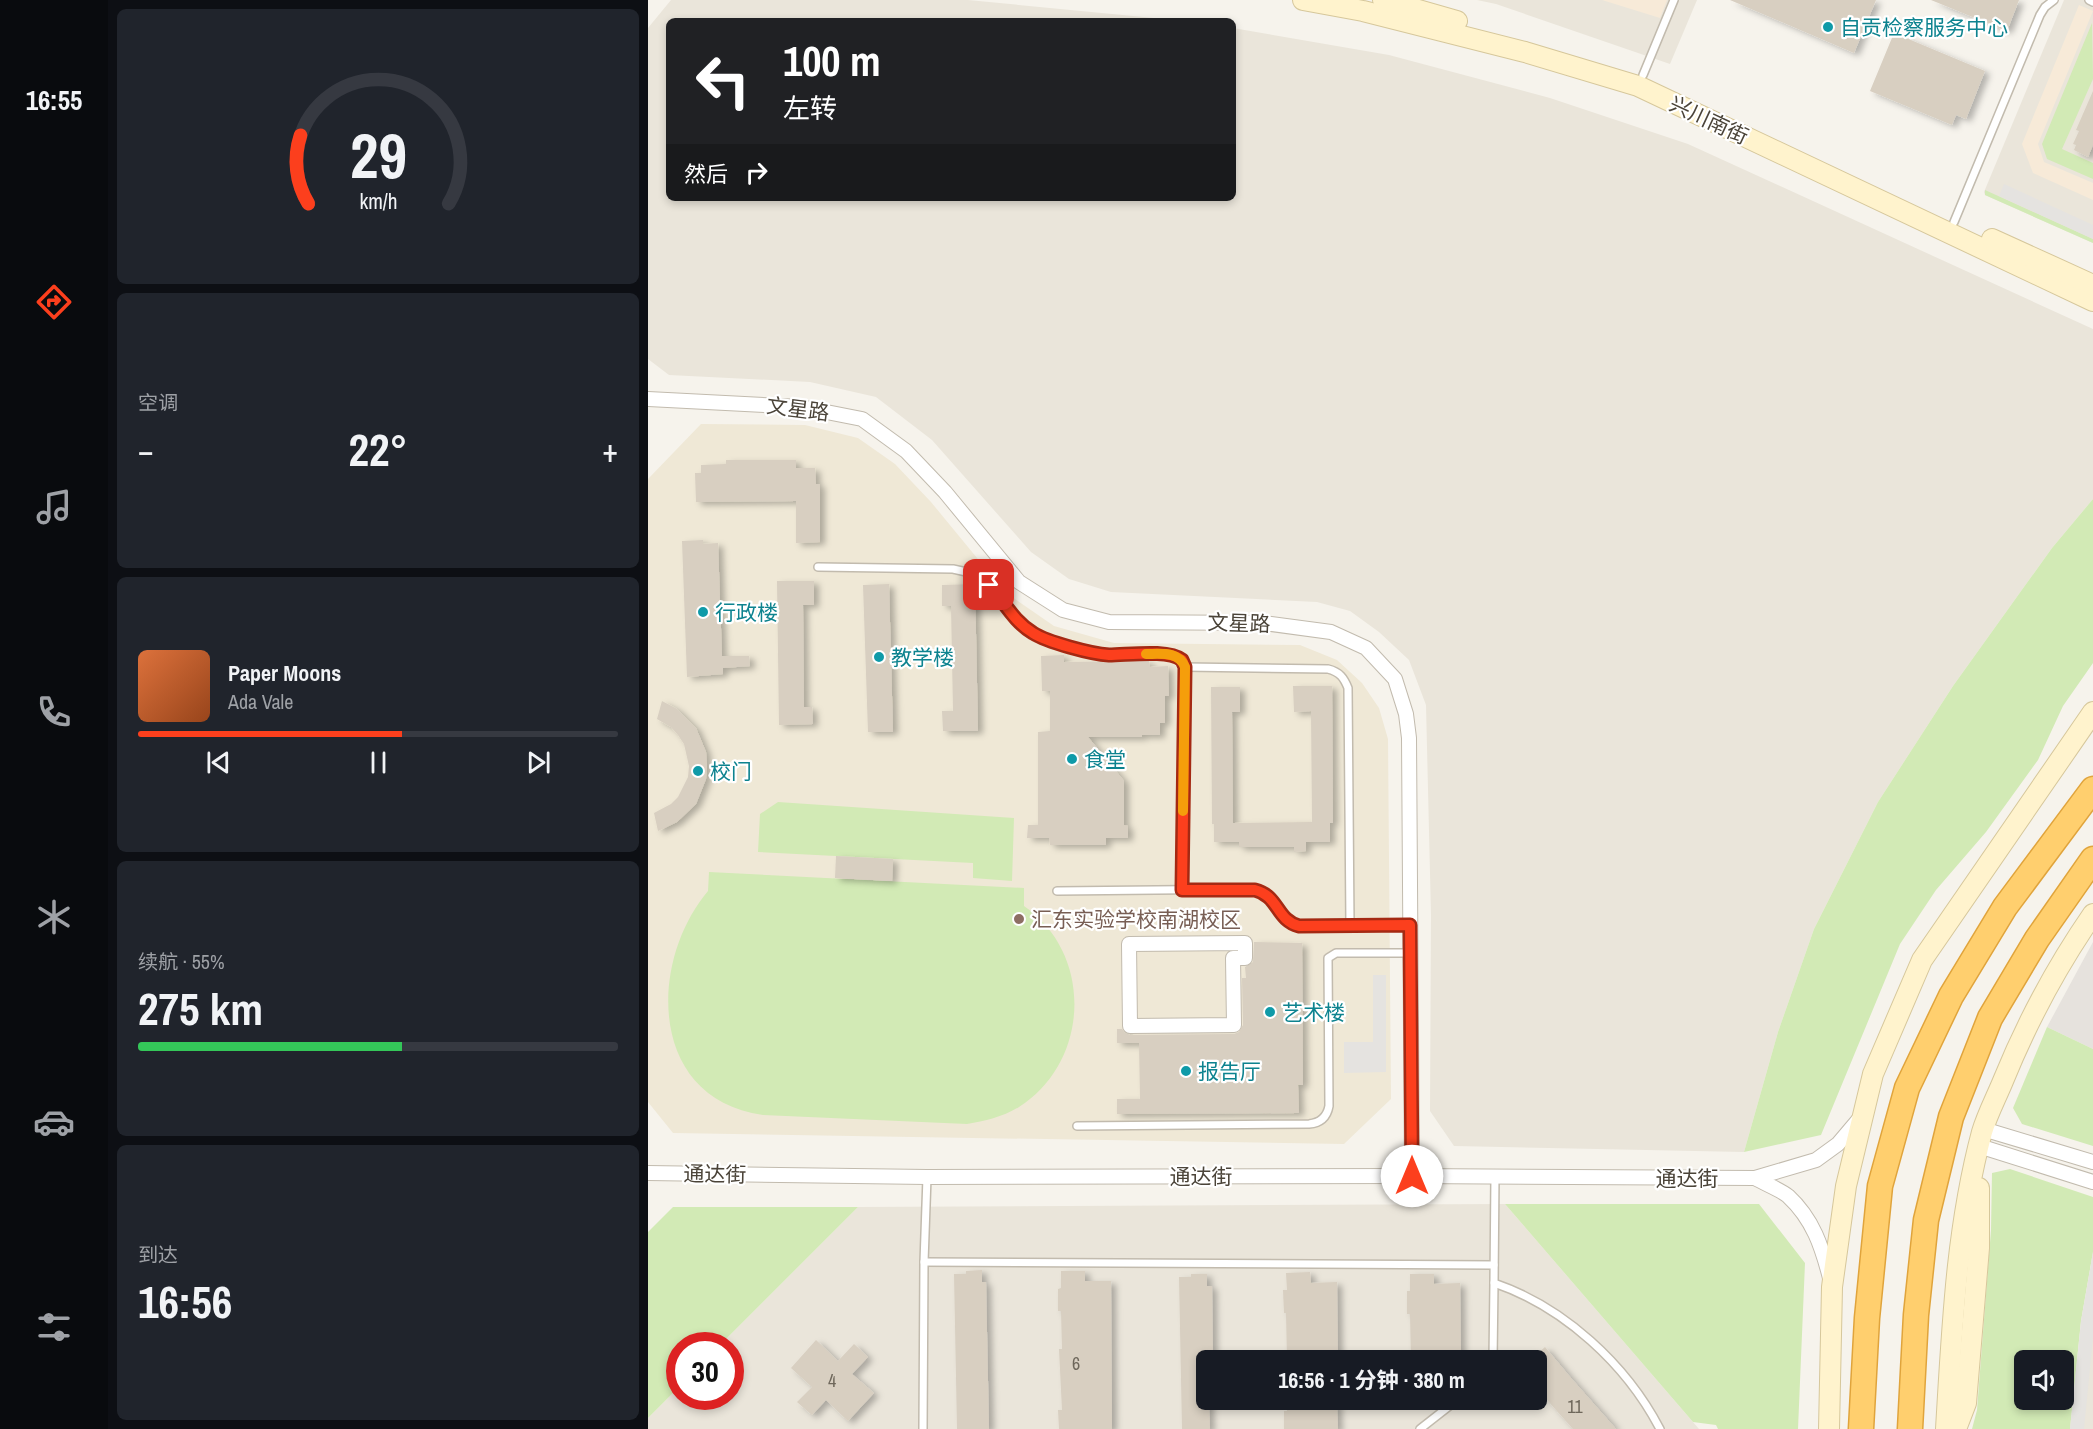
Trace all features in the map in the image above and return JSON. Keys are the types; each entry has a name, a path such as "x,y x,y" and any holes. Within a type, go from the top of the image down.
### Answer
{"highway":[{"path":"1861,1429 1867,1318 1880,1186 1907,1088 1951,996 1999,917 2093,789"},
{"path":"1910,1429 1916,1315 1926,1221 1951,1117 1990,1018 2037,939 2093,859"}],"street":[{"name":"兴川南街","path":"1303,0 1363,10 1525,52 1638,86 2093,301"},
{"name":"兴川南街","path":"1383,0 1643,75 2093,285"},
{"name":"文星路","path":"648,399 801,407 862,419 906,451 945,492 1019,582 1063,610 1109,622 1264,623 1300,627 1331,632 1366,648 1395,679 1406,714 1409,738 1412,1176"},
{"path":"1828,1429 1832,1287 1846,1186 1873,1074 1922,960 2093,712"},
{"path":"1946,1429 1953,1314 1963,1226 1981,1138 2020,1039 2065,954 2093,914"},
{"path":"1245,942 1245,958 1233,958 1233,1025 1130,1026 1129,944 1245,942"},
{"path":"1755,1178 1816,1160 1838,1144 1863,1114"},
{"path":"1981,1138 2093,1162"},
{"path":"1981,1138 2093,1182"},
{"path":"1956,1429 1966,1403 1978,1259 1981,1138"},
{"name":"通达街","path":"648,1173 927,1177 1755,1178"},
{"path":"1755,1178 1786,1195 1808,1218 1821,1244 1832,1287"}],"lane":[{"path":"1643,75 1674,0"},
{"path":"1954,222 2040,15 2054,0"},
{"path":"818,567 966,571 980,575 1017,621 1034,634 1047,640 1106,655 1172,655 1182,660 1185,667 1182,890"},
{"path":"1185,667 1328,669 1344,677 1348,688 1350,925"},
{"path":"1058,891 1255,890 1269,895 1281,915 1291,924 1299,926 1410,925"},
{"path":"1077,1126 1309,1124 1318,1122 1325,1116 1329,1106 1328,958 1336,953 1410,953"},
{"path":"1494,1350 1495,1176"},
{"path":"923,1429 927,1177"},
{"path":"924,1262 1494,1265"},
{"path":"1494,1283 1550,1309 1590,1341 1614,1364 1640,1396 1660,1429"},
{"path":"1420,1429 1444,1410"}],"shaded area":[{"path":"671,0 968,0 1154,18 666,18 666,201 1236,201 1236,29 1389,55 1550,98 1688,144 2093,329 2093,499 2052,548 1953,686 1878,802 1814,929 1778,1032 1744,1152 1454,1146 1430,1111 1431,915 1426,705 1409,660 1379,632 1350,611 1317,602 1111,592 1069,579 1031,552 932,440 876,397 810,382 669,375 648,359 648,28"},
{"path":"1477,0 1697,0 1670,64 1496,4"},
{"path":"1602,0 1667,0 1660,18"},
{"path":"2064,0 2093,0 2093,243 1985,195 1984,192"},
{"path":"2079,5 2093,11 2038,144 2044,162 2093,183 2093,200 2033,173 2022,144"},
{"path":"2004,184 2093,225 2093,239 1999,196"},
{"name":"汇东实验学校南湖校区","path":"701,424 805,425 858,438 895,464 931,502 1005,592 1054,626 1114,643 1300,645 1337,660 1362,683 1379,708 1388,739 1391,1099 1344,1144 673,1133 648,1102 648,479"},
{"path":"2093,942 2093,1049 2047,1027"},
{"path":"1373,975 1386,975 1386,1072 1344,1073 1344,1042 1373,1042"},
{"path":"1505,1204 1699,1429 648,1429 648,1418 666,1400 666,1410 744,1410 744,1332 733,1332 858,1207"},
{"path":"2093,1252 2093,1429 2070,1429"},
{"path":"2093,1252 2093,1338 2084,1429 2070,1429 2072,1410 2074,1410 2081,1321"}],"green space":[{"path":"2092,23 2093,79 2062,149 2093,163 2093,179 2047,159 2042,144"},
{"path":"1985,190 2093,239 2093,243 1985,195"},
{"path":"2093,499 2093,663 2063,706 2038,760 1986,832 1936,890 1900,944 1821,1135 1744,1152 1778,1032 1814,929 1878,802 1953,686 2052,548"},
{"path":"778,802 1014,818 1012,881 973,878 973,863 758,852 760,814"},
{"path":"709,872 1024,888 1024,906 1047,927 1063,951 1072,979 1074,1008 1070,1036 1060,1063 1042,1087 1019,1107 994,1118 967,1124 763,1115 725,1104 697,1083 679,1056 670,1024 669,989 675,954 688,920 708,891"},
{"path":"2047,1027 2093,1049 2093,1146 2022,1124 2013,1108"},
{"path":"2010,1169 2093,1197 2093,1252 2081,1321 2074,1390 2074,1350 2014,1350 2014,1410 2072,1410 2070,1429 1972,1429 1977,1410 1991,1230 1992,1173"},
{"path":"1505,1204 1759,1204 1805,1263 1798,1429 1718,1429 1716,1425 1693,1422"},
{"path":"673,1207 858,1207 733,1332 666,1332 666,1400 648,1418 648,1232"}],"building":[{"name":"自贡检察服务中心","path":"1730,0 1876,0 1854,53"},
{"path":"1931,0 2019,0 2007,31"},
{"path":"1894,33 1985,71 1966,119 1956,115 1952,125 1870,91"},
{"path":"2093,91 2093,145 2088,157 2074,150 2076,145 2073,144 2079,131 2076,130"},
{"path":"726,460 796,460 796,468 815,468 816,484 820,484 820,542 796,543 796,501 696,502 695,473 701,473 701,465 726,464"},
{"name":"行政楼","path":"703,540 703,544 718,543 722,656 749,656 750,666 723,668 723,674 687,677 682,541"},
{"path":"777,581 814,581 814,605 803,605 804,707 812,707 813,724 779,725"},
{"path":"889,584 893,732 868,732 863,585"},
{"path":"975,584 978,731 943,731 942,711 953,711 951,606 942,606 942,585"},
{"name":"食堂","path":"1064,655 1064,662 1149,661 1150,667 1168,666 1169,696 1165,696 1165,723 1160,723 1160,735 1088,737 1124,781 1124,825 1128,826 1128,838 1106,838 1106,845 1050,845 1049,838 1027,838 1028,825 1038,825 1038,732 1050,731 1050,691 1042,691 1041,656"},
{"path":"1293,686 1332,686 1333,823 1330,823 1330,842 1306,842 1306,851 1294,852 1294,847 1239,847 1239,842 1214,842 1211,687 1240,687 1240,712 1232,712 1233,823 1312,822 1311,711 1294,712"},
{"name":"校门","path":"662,701 677,709 696,728 706,752 707,766 706,779 696,804 677,822 658,831 654,813 671,804 678,797 688,777 689,766 684,744 678,735 671,727 657,719"},
{"path":"836,856 893,859 892,881 835,878"},
{"path":"1254,942 1302,943 1303,1085 1298,1085 1299,1113 1117,1114 1117,1099 1140,1099 1139,1043 1117,1043 1117,1029 1122,1029 1130,1035 1234,1034 1239,1032 1243,1025 1242,978 1246,978 1245,967 1253,962"},
{"path":"982,1270 982,1282 986,1282 989,1429 957,1429 954,1274"},
{"path":"1061,1271 1085,1271 1085,1281 1111,1281 1112,1429 1059,1429 1058,1410 1062,1410 1059,1349 1062,1349 1058,1289 1061,1288"},
{"path":"1310,1272 1311,1283 1337,1282 1338,1350 1287,1350 1283,1290 1287,1290 1286,1273"},
{"path":"1191,1274 1207,1274 1207,1286 1212,1286 1213,1350 1196,1350 1196,1410 1209,1410 1210,1429 1182,1429 1179,1277 1191,1277"},
{"path":"1410,1274 1434,1274 1434,1284 1460,1283 1461,1350 1411,1350 1410,1314 1407,1314 1407,1291 1410,1291"},
{"path":"816,1340 838,1361 854,1344 868,1357 852,1374 874,1393 848,1421 826,1400 812,1415 797,1402 812,1387 791,1368"},
{"path":"1545,1347 1616,1429 1573,1429 1547,1399 1547,1350 1542,1350"},
{"path":"1337,1410 1338,1429 1284,1429 1284,1411"}],"slow traffic":[{"path":"1146,654 1178,656 1185,667 1183,811"}],"place":[{"name":"自贡检察服务中心","path":"1828,27"},
{"name":"行政楼","path":"703,612"},
{"name":"教学楼","path":"879,657"},
{"name":"食堂","path":"1072,759"},
{"name":"校门","path":"698,771"},
{"name":"汇东实验学校南湖校区","path":"1019,919"},
{"name":"艺术楼","path":"1270,1012"},
{"name":"报告厅","path":"1186,1071"}],"route":[{"path":"989,585 1017,621 1034,634 1047,640 1106,655 1172,655 1182,660 1185,667 1182,890 1263,891 1274,901 1286,920 1299,926 1410,925 1412,1176"}]}
